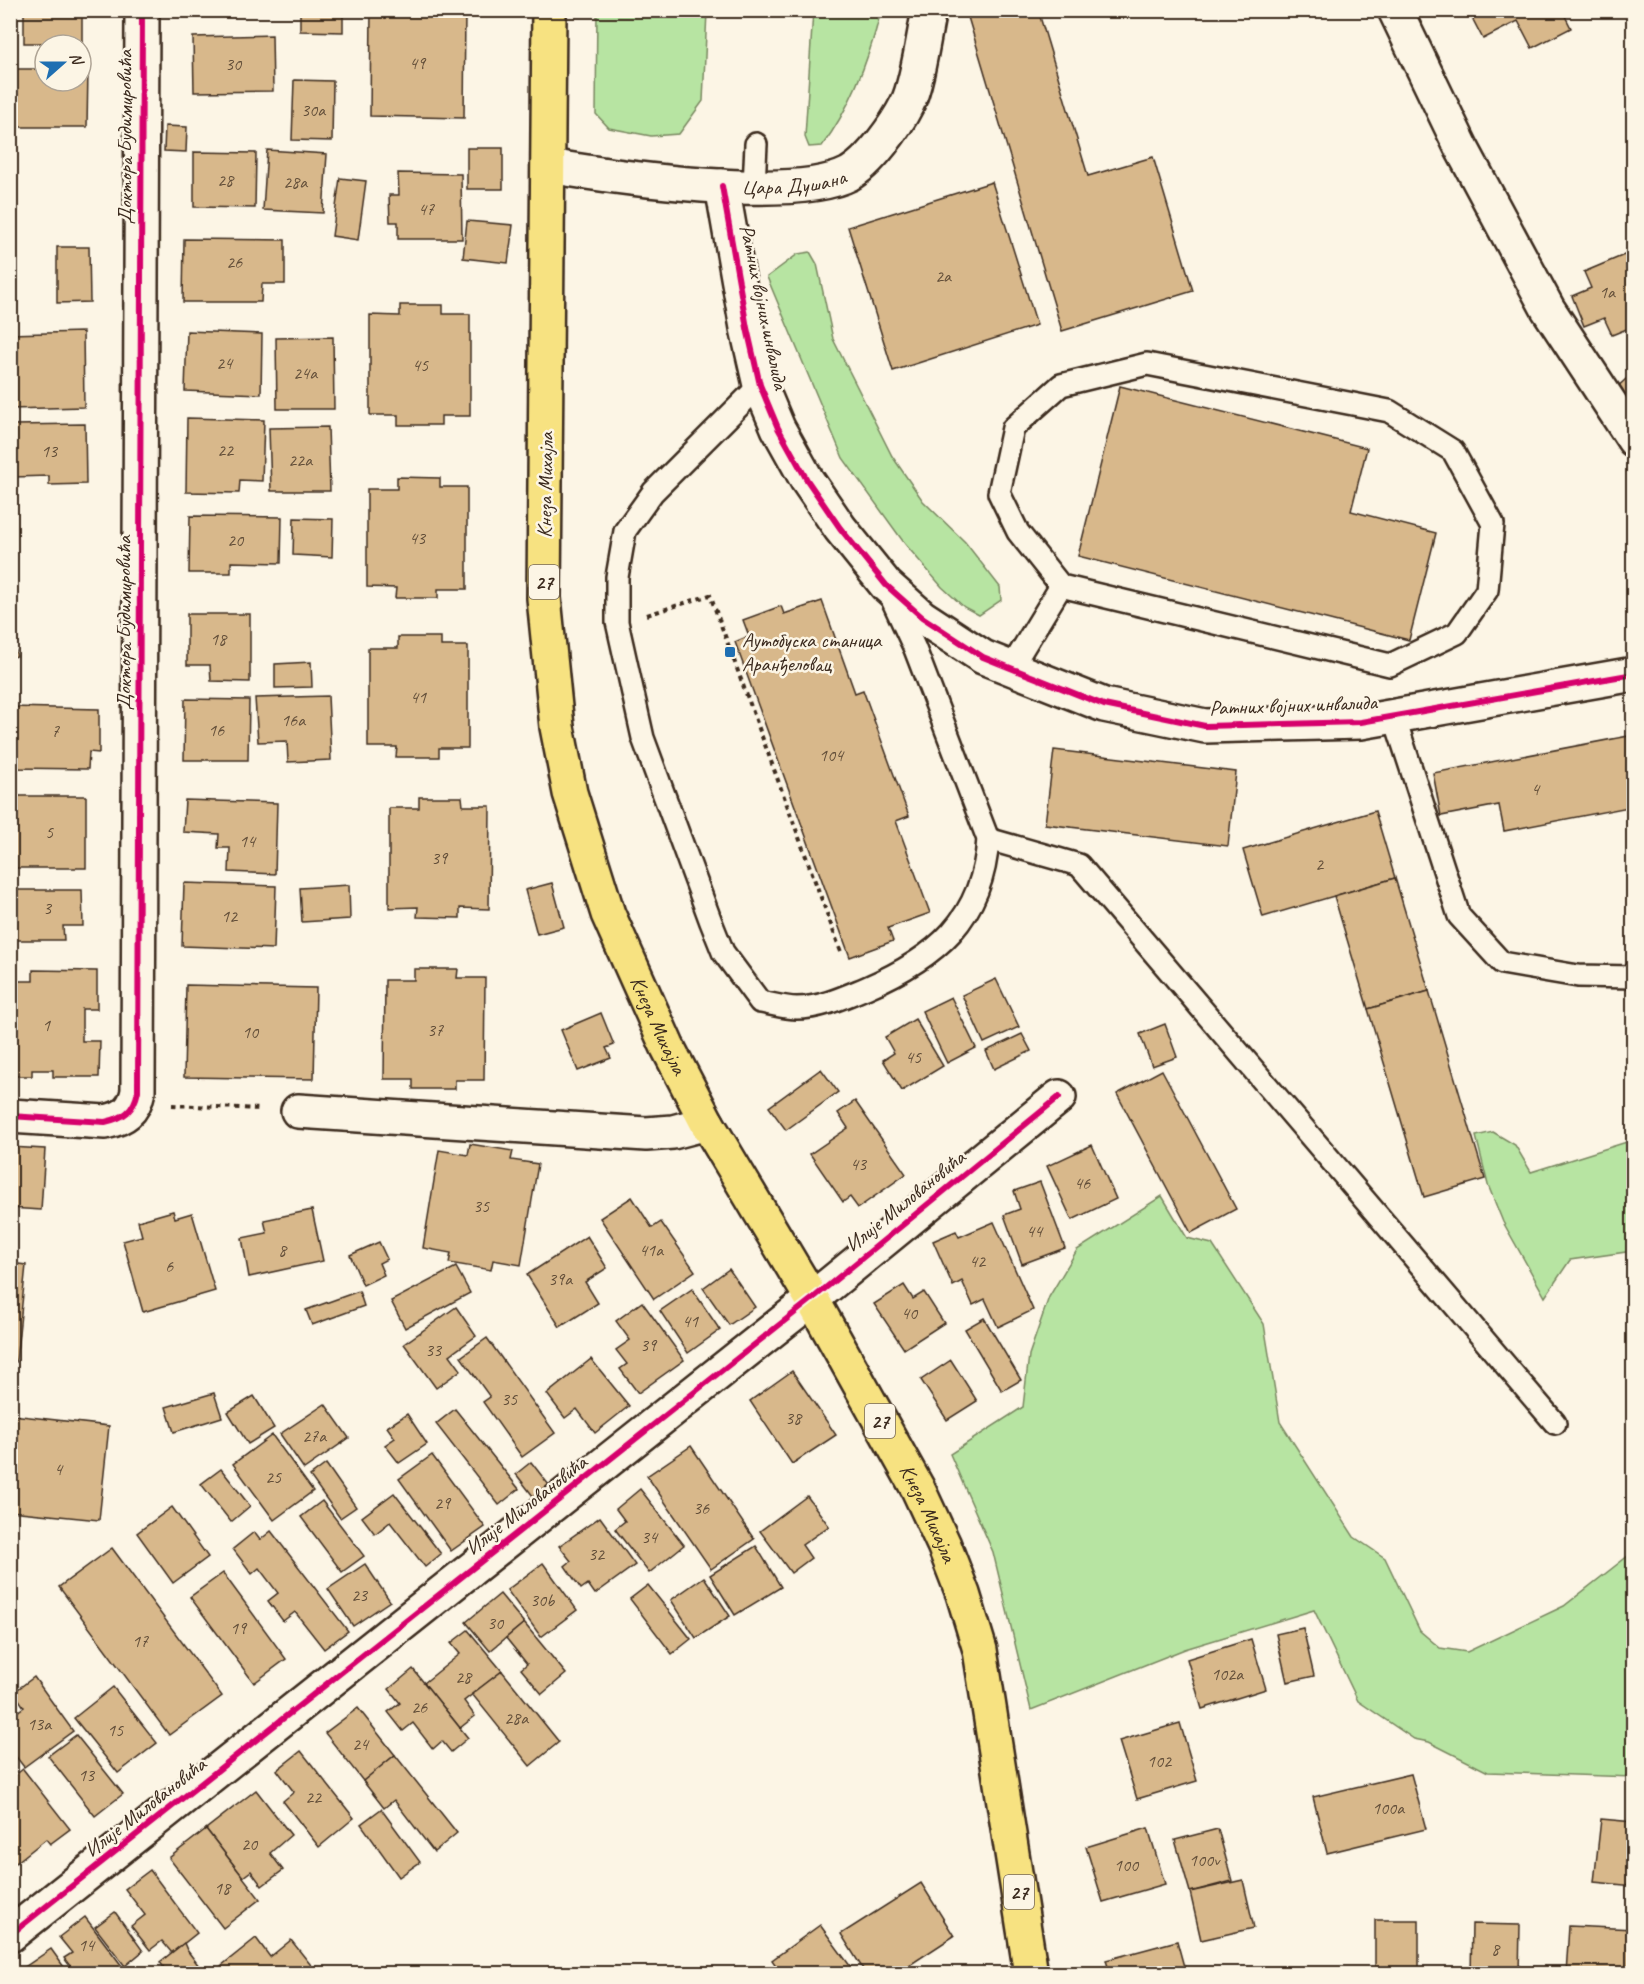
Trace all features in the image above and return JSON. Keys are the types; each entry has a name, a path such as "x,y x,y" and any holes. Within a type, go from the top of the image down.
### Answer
{"main road":[{"name":"Кнеза Михајла","path":"549,10 544,598 557,727 570,793 608,914 662,1036 707,1123 812,1299 918,1489 945,1545 980,1650 1031,1974"}],"street":[{"name":"Доктора Будимировића","path":"136,1103 138,1091 142,10"},
{"name":"Цара Душана","path":"549,166 722,186 812,184 849,174 879,147 908,103 929,10"},
{"path":"1395,10 1461,147 1548,309 1634,440"},
{"name":"Ратних војних инвалида","path":"722,186 747,328 760,385 778,428 807,480 840,528 886,585 922,617 983,657 1104,705 1205,726 1361,722 1634,674"},
{"name":"Илије Миловановића","path":"10,1935 812,1299 1059,1097"},
{"path":"10,1116 105,1122 119,1119 130,1112 136,1103"},
{"path":"298,1111 646,1134 672,1132 707,1123"}],"lane":[{"path":"754,186 756,144"},
{"path":"1147,364 1389,411 1453,451 1493,524 1487,590 1457,633 1390,665 1061,586 1018,532 999,493 1013,428 1061,385 1147,364"},
{"path":"760,385 653,492 625,531 617,577 617,622 643,738 723,952 760,1002 797,1008 833,1002 906,970 956,929 974,900 986,868 988,839 915,650 886,585"},
{"path":"1011,668 1061,586"},
{"path":"1394,716 1459,916 1481,940 1503,963 1578,976 1634,977"},
{"path":"988,839 1079,865 1555,1423"}],"path":[{"path":"644,616 710,595 841,952"},
{"path":"136,1103 298,1111"}],"green space":[{"path":"597,11 707,11 703,101 679,134 651,136 609,128 596,114"},
{"path":"813,11 881,11 865,64 842,115 822,146 809,147 805,137"},
{"path":"810,252 817,264 833,339 892,456 923,501 965,542 1000,587 1001,600 979,615 964,607 942,587 905,544 843,458 767,277 798,254"},
{"path":"1493,1132 1515,1145 1531,1172 1633,1140 1633,1251 1570,1260 1545,1297 1503,1222 1488,1185 1476,1136"},
{"path":"1162,1196 1187,1238 1212,1244 1264,1324 1280,1422 1354,1537 1385,1558 1420,1631 1440,1648 1467,1652 1564,1606 1633,1552 1633,1777 1488,1772 1429,1742 1414,1739 1358,1701 1314,1610 1185,1649 1031,1710 993,1552 950,1454 1023,1407 1029,1355 1049,1297 1077,1250"}],"building":[{"path":"24,10 82,10 82,33 33,33 33,43 24,43"},
{"path":"300,10 343,10 343,32 300,31"},
{"path":"371,10 465,10 464,118 370,116"},
{"path":"982,10 1038,10 1088,176 1153,157 1193,291 1062,331 968,17 982,13"},
{"path":"1468,10 1562,10 1571,28 1532,48 1518,21 1483,39"},
{"path":"272,35 273,91 194,92 193,37"},
{"path":"10,69 33,69 33,93 88,93 87,127 10,127"},
{"path":"294,80 333,81 332,141 292,140"},
{"path":"165,126 187,127 186,152 164,151"},
{"path":"467,148 503,148 503,189 467,189"},
{"path":"267,150 327,154 323,213 263,210"},
{"path":"194,152 256,153 255,208 194,207"},
{"path":"398,173 461,174 462,239 398,239 398,222 390,222 389,195 399,195"},
{"path":"340,178 366,181 358,240 332,236"},
{"path":"992,182 1037,325 893,371 848,227"},
{"path":"467,221 513,225 508,263 463,258"},
{"path":"184,239 285,240 285,284 262,284 261,302 183,302"},
{"path":"57,247 89,247 90,302 57,303"},
{"path":"1629,253 1634,265 1634,326 1612,335 1604,318 1584,326 1572,296 1591,288 1584,272"},
{"path":"400,305 443,305 443,314 470,314 470,416 441,416 441,425 398,425 398,415 370,415 370,315 400,316"},
{"path":"187,331 262,334 261,394 185,391"},
{"path":"83,332 84,407 10,409 10,334"},
{"path":"333,337 334,409 277,409 276,338"},
{"path":"1634,372 1634,408 1616,388"},
{"path":"1120,386 1367,448 1351,511 1436,533 1409,640 1078,556"},
{"path":"187,418 264,420 262,481 240,480 239,493 186,492"},
{"path":"85,424 86,484 49,485 49,476 13,477 12,425"},
{"path":"328,427 330,491 271,491 269,428"},
{"path":"397,477 440,478 440,487 467,487 467,589 438,589 438,598 395,598 396,588 367,587 367,489 397,489"},
{"path":"190,516 282,517 281,563 231,562 231,573 189,573"},
{"path":"294,518 333,519 332,557 293,555"},
{"path":"822,601 855,693 863,690 909,816 896,821 930,913 888,928 893,941 850,957 735,642 749,636 743,620 781,606 784,614"},
{"path":"187,614 250,614 250,682 211,681 210,665 187,665"},
{"path":"10,632 17,656 10,658"},
{"path":"398,637 441,637 441,646 468,646 468,748 439,748 439,757 396,757 397,747 368,747 368,648 398,648"},
{"path":"311,662 312,687 275,688 275,664"},
{"path":"328,696 331,760 288,762 287,741 258,742 255,698"},
{"path":"185,699 249,700 248,760 184,760"},
{"path":"10,707 99,709 99,753 89,752 88,769 10,768"},
{"path":"1634,735 1634,806 1504,831 1499,805 1441,816 1433,773"},
{"path":"1054,750 1236,772 1228,846 1045,824"},
{"path":"11,796 86,796 86,868 11,868"},
{"path":"419,797 462,797 463,806 490,806 489,909 460,908 460,918 417,917 418,907 389,908 389,808 419,808"},
{"path":"185,800 277,803 275,874 229,872 230,848 218,848 219,834 183,832"},
{"path":"1375,811 1395,878 1263,917 1243,850"},
{"path":"1395,878 1429,991 1368,1009 1334,896"},
{"path":"184,883 276,886 274,949 182,946"},
{"path":"552,883 564,927 537,934 525,890"},
{"path":"349,885 350,919 302,922 300,888"},
{"path":"12,890 82,890 83,926 63,926 64,940 12,940"},
{"path":"414,969 458,969 457,978 485,978 484,1080 455,1080 455,1089 413,1089 413,1079 384,1079 385,980 414,980"},
{"path":"33,970 97,971 97,1009 82,1009 82,1041 100,1041 99,1077 53,1077 53,1070 32,1070 32,1076 10,1076 10,981 33,981"},
{"path":"996,979 1019,1027 984,1043 962,995"},
{"path":"186,985 316,988 314,1079 184,1077"},
{"path":"1429,991 1485,1179 1424,1197 1368,1009"},
{"path":"951,997 976,1048 947,1063 922,1011"},
{"path":"601,1013 614,1045 606,1048 611,1058 578,1071 561,1030"},
{"path":"915,1019 943,1066 902,1091 883,1060 894,1053 885,1037"},
{"path":"1165,1024 1177,1057 1152,1066 1140,1034"},
{"path":"1022,1034 1031,1051 994,1069 986,1051"},
{"path":"821,1069 838,1092 786,1130 769,1107"},
{"path":"1162,1070 1236,1209 1191,1233 1117,1094"},
{"path":"855,1101 906,1174 858,1208 850,1197 843,1202 810,1154 848,1128 838,1113"},
{"path":"470,1144 513,1151 511,1160 538,1164 521,1265 493,1260 491,1270 449,1263 451,1253 423,1248 439,1150 468,1155"},
{"path":"1092,1145 1116,1199 1072,1220 1047,1166"},
{"path":"10,1147 45,1149 41,1210 10,1208"},
{"path":"1040,1182 1065,1248 1022,1264 1004,1215 1020,1209 1014,1191"},
{"path":"632,1197 652,1228 661,1222 695,1271 654,1299 600,1218"},
{"path":"312,1210 323,1261 249,1277 242,1238 267,1233 264,1220"},
{"path":"173,1211 175,1218 192,1213 215,1291 143,1312 123,1241 142,1236 138,1221"},
{"path":"994,1222 1033,1310 998,1327 985,1299 973,1305 962,1281 953,1286 933,1241 956,1231 959,1237"},
{"path":"587,1236 607,1268 585,1282 598,1303 560,1327 527,1275"},
{"path":"379,1242 387,1259 379,1263 384,1275 363,1285 350,1255"},
{"path":"10,1263 26,1265 16,1362 10,1362"},
{"path":"456,1267 470,1293 405,1328 391,1301"},
{"path":"729,1269 755,1307 729,1325 703,1288"},
{"path":"904,1285 913,1299 924,1292 944,1323 904,1349 874,1304"},
{"path":"692,1289 720,1330 688,1353 660,1311"},
{"path":"359,1291 364,1306 312,1325 306,1310"},
{"path":"642,1302 684,1360 638,1393 620,1369 627,1364 616,1350 630,1340 616,1321"},
{"path":"456,1307 476,1336 450,1355 461,1370 436,1388 404,1344"},
{"path":"984,1318 1021,1380 1002,1391 965,1329"},
{"path":"487,1338 555,1433 522,1457 483,1402 490,1397 461,1357"},
{"path":"591,1359 629,1406 595,1433 577,1409 565,1418 547,1394"},
{"path":"951,1360 977,1401 947,1420 921,1380"},
{"path":"792,1371 836,1435 792,1464 750,1401"},
{"path":"214,1393 222,1417 174,1432 166,1407"},
{"path":"254,1396 274,1428 248,1444 228,1412"},
{"path":"325,1404 349,1438 304,1469 280,1434"},
{"path":"455,1409 519,1489 499,1505 436,1424"},
{"path":"407,1414 427,1444 399,1463 385,1445 395,1438 387,1427"},
{"path":"12,1415 109,1426 99,1520 10,1511"},
{"path":"272,1435 313,1491 274,1520 233,1464"},
{"path":"691,1446 754,1539 711,1569 647,1476"},
{"path":"432,1455 485,1527 451,1551 399,1479"},
{"path":"531,1462 549,1485 533,1496 516,1474"},
{"path":"326,1464 356,1507 340,1518 310,1476"},
{"path":"221,1469 250,1506 231,1522 201,1484"},
{"path":"640,1489 684,1545 649,1573 615,1529 625,1521 616,1509"},
{"path":"394,1493 441,1554 425,1567 390,1522 375,1534 362,1517"},
{"path":"807,1496 829,1526 802,1545 811,1558 791,1573 760,1531"},
{"path":"322,1501 364,1556 342,1572 301,1517"},
{"path":"172,1507 208,1557 173,1583 137,1533"},
{"path":"600,1517 635,1565 595,1594 588,1584 581,1589 565,1566 571,1561 559,1546"},
{"path":"271,1531 348,1631 324,1649 295,1612 283,1621 268,1601 278,1593 259,1568 252,1574 233,1549 254,1532 260,1540"},
{"path":"756,1546 781,1587 735,1615 710,1575"},
{"path":"112,1548 222,1696 169,1735 59,1587"},
{"path":"543,1563 577,1610 541,1637 507,1590"},
{"path":"365,1564 390,1601 353,1626 328,1589"},
{"path":"223,1573 286,1659 254,1683 190,1597"},
{"path":"704,1577 730,1616 696,1638 671,1600"},
{"path":"648,1585 691,1639 672,1654 630,1599"},
{"path":"500,1594 524,1623 490,1651 466,1622"},
{"path":"524,1623 566,1674 542,1694 521,1669 527,1664 506,1638"},
{"path":"1303,1628 1314,1676 1287,1682 1276,1634"},
{"path":"468,1630 502,1671 464,1701 475,1716 460,1728 424,1683 460,1654 451,1643"},
{"path":"1251,1639 1266,1689 1202,1709 1187,1659"},
{"path":"413,1669 468,1738 451,1752 442,1741 433,1749 413,1723 403,1731 388,1712 400,1703 389,1689"},
{"path":"502,1671 559,1742 530,1766 472,1694"},
{"path":"34,1677 73,1731 24,1767 10,1749 10,1717 24,1707 14,1692"},
{"path":"113,1687 157,1743 118,1773 74,1718"},
{"path":"358,1708 395,1755 363,1781 325,1733"},
{"path":"1180,1723 1197,1781 1137,1799 1119,1741"},
{"path":"76,1735 123,1794 95,1816 48,1756"},
{"path":"301,1751 354,1818 319,1847 283,1801 294,1792 277,1770"},
{"path":"395,1755 457,1833 434,1852 394,1800 384,1808 363,1781"},
{"path":"23,1769 70,1829 50,1844 46,1839 12,1866 10,1779"},
{"path":"1411,1774 1426,1829 1327,1853 1313,1797"},
{"path":"256,1790 291,1835 270,1853 283,1870 262,1886 251,1871 243,1877 206,1829"},
{"path":"381,1809 420,1862 399,1877 361,1824"},
{"path":"1601,1819 1634,1822 1634,1886 1594,1882"},
{"path":"1148,1828 1165,1884 1103,1902 1086,1847"},
{"path":"206,1829 260,1899 223,1928 169,1858"},
{"path":"1218,1829 1232,1881 1190,1892 1175,1840"},
{"path":"150,1870 197,1933 172,1953 162,1941 150,1950 131,1926 145,1915 125,1889"},
{"path":"1243,1880 1254,1928 1201,1940 1190,1892"},
{"path":"921,1883 954,1936 896,1974 866,1974 841,1934"},
{"path":"115,1912 143,1951 125,1966 95,1927"},
{"path":"85,1917 128,1974 76,1974 64,1958 72,1953 59,1937"},
{"path":"1375,1920 1419,1920 1419,1974 1375,1974"},
{"path":"1472,1924 1520,1925 1519,1974 1471,1974"},
{"path":"820,1925 856,1974 782,1974 772,1960"},
{"path":"1569,1926 1634,1929 1634,1974 1566,1974"},
{"path":"256,1938 270,1957 291,1940 318,1974 226,1974 221,1966"},
{"path":"1177,1941 1186,1974 1110,1974 1106,1960"},
{"path":"184,1943 205,1974 168,1974 160,1962"},
{"path":"51,1949 69,1974 26,1974 22,1969"}],"cycle path":[{"path":"10,1116 105,1122 123,1116 131,1109 138,1091 142,10"},
{"path":"722,186 747,328 760,385 778,428 807,480 840,528 886,585 922,617 983,657 1104,705 1205,726 1361,722 1634,674"},
{"path":"10,1935 812,1299 1059,1097"}],"place":[{"name":"Аутобуска станица Аранђеловац","path":"730,652"}]}
